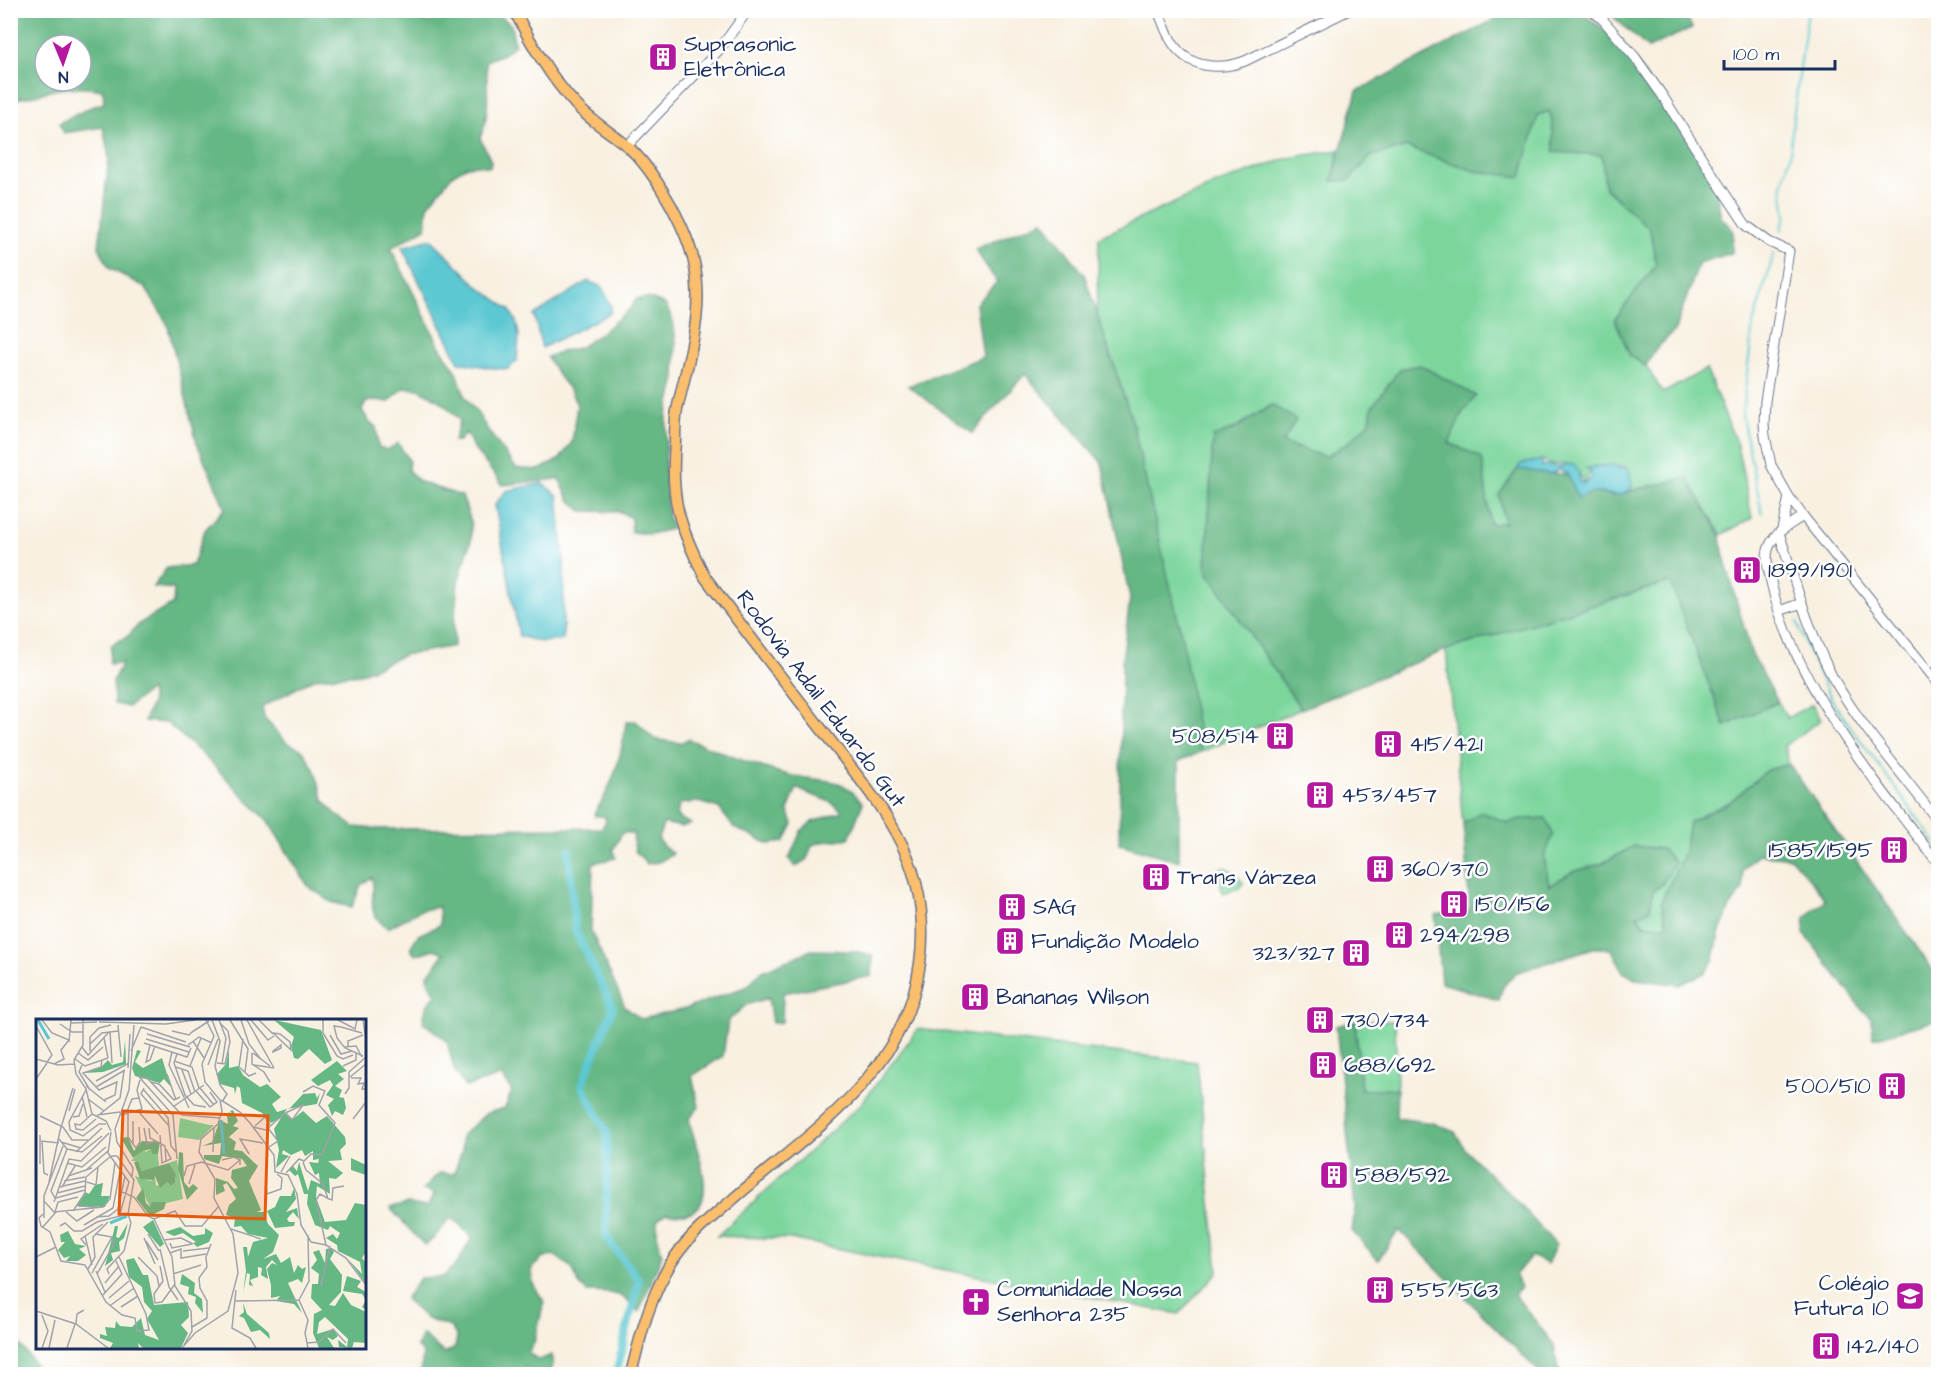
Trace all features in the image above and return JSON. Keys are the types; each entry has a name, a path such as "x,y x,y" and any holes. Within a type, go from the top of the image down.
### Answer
{"main road":[{"name":"Rodovia Adail Eduardo Gut","path":"514,10 536,52 552,76 594,123 627,146 647,169 669,202 685,234 697,276 698,304 696,333 677,412 674,448 673,479 680,522 705,577 854,770 886,816 908,858 914,876 922,926 919,978 896,1039 882,1061 867,1081 832,1115 691,1237 676,1256 652,1298 631,1374"}],"street":[{"path":"627,146 718,50 748,10"},
{"path":"1158,10 1172,41 1181,52 1200,63 1220,67 1245,61 1349,10"},
{"path":"1592,10 1642,67 1746,225 1769,242 1789,251 1765,401 1765,436 1771,465 1803,516 1938,684"},
{"path":"1789,497 1780,531 1769,547 1767,558 1779,611 1800,660 1825,708 1938,863"},
{"path":"1780,531 1803,516"},
{"path":"1780,531 1802,603 1823,656 1844,696 1938,821"},
{"path":"1779,611 1802,603"}],"green space":[{"path":"408,10 415,18 429,23 442,11 496,12 511,25 515,45 503,54 486,61 487,110 480,138 491,161 490,167 467,166 453,174 428,206 426,228 391,248 440,347 457,372 465,397 516,468 539,470 560,459 572,442 577,405 570,390 547,357 579,348 631,308 636,299 648,298 666,305 673,321 676,341 675,383 667,415 665,472 668,516 672,529 650,534 631,532 631,518 621,512 582,511 569,499 559,479 503,485 474,449 466,433 459,441 454,441 460,420 442,402 419,389 404,388 389,402 376,400 366,402 362,410 369,422 376,427 378,447 388,450 398,443 409,460 408,470 420,482 462,496 471,522 471,541 458,582 454,646 404,655 360,674 315,678 262,707 264,718 286,742 303,750 315,771 324,801 335,813 354,827 380,829 602,828 606,821 604,816 595,816 595,812 602,802 616,769 626,722 636,721 654,739 680,743 688,739 779,772 838,783 849,789 863,803 849,838 812,845 807,859 795,867 789,859 801,831 812,822 842,812 833,804 797,788 788,810 793,824 784,842 769,844 734,828 719,808 698,802 679,804 677,817 691,824 681,827 664,823 658,838 663,846 673,854 659,862 647,864 635,851 633,834 623,832 613,849 616,858 593,863 591,931 625,1007 641,1019 685,1009 748,986 760,972 811,950 853,951 873,955 872,976 783,993 782,1022 772,1023 768,998 746,1005 728,1021 723,1056 692,1076 699,1107 689,1119 701,1165 704,1182 703,1196 698,1208 686,1214 666,1213 657,1220 657,1234 662,1255 639,1312 616,1294 587,1292 579,1284 572,1268 554,1255 542,1259 532,1268 533,1284 544,1302 534,1343 528,1353 539,1360 552,1355 551,1371 534,1371 525,1367 522,1374 424,1374 421,1371 423,1353 417,1347 422,1334 445,1354 455,1348 457,1337 451,1327 427,1319 405,1299 420,1278 443,1277 458,1262 472,1238 450,1218 425,1246 390,1208 408,1204 427,1207 435,1193 423,1190 440,1173 454,1174 462,1150 462,1135 487,1113 505,1108 512,1091 501,1076 465,1087 454,1070 447,1041 423,1022 426,1007 436,994 429,984 428,975 444,953 434,949 415,955 410,948 418,935 440,925 439,907 421,910 388,928 373,912 372,877 361,885 352,907 331,902 308,886 268,821 203,755 167,723 144,721 152,702 150,690 128,707 114,704 113,680 122,663 109,664 111,645 127,637 140,623 173,604 174,589 153,587 167,568 193,565 205,530 225,508 197,443 167,323 145,287 109,268 99,247 109,158 103,127 64,133 59,123 104,103 103,90 93,89 93,33 33,33 33,93 41,93 14,99 11,93 11,11"},
{"path":"1511,11 1579,11 1622,42 1714,177 1721,217 1733,230 1732,253 1699,263 1675,330 1655,350 1646,366 1630,356 1615,319 1656,265 1650,229 1605,188 1602,155 1554,152 1552,120 1549,111 1538,115 1521,177 1475,171 1406,147 1371,156 1349,180 1332,181 1357,91"},
{"path":"1607,11 1684,11 1692,28 1648,48"},
{"path":"1549,111 1552,120 1554,151 1602,155 1605,188 1650,229 1656,265 1615,319 1630,356 1646,366 1663,393 1706,369 1737,445 1752,518 1721,535 1687,478 1628,491 1632,486 1625,467 1593,466 1584,484 1575,465 1549,464 1543,460 1521,464 1499,495 1505,523 1490,524 1482,458 1449,443 1462,413 1372,407 1370,422 1349,442 1326,457 1282,443 1272,405 1234,429 1213,438 1206,570 1301,709 1201,752 1132,421 1097,314 1099,237 1216,184 1288,158 1339,150 1333,181 1349,180 1371,156 1406,147 1475,171 1538,115"},
{"path":"1043,221 1084,274 1132,421 1182,638 1201,752 1179,761 1179,861 1119,844 1122,663 1130,598 1102,463 1025,374 972,433 908,386 983,357 976,304 997,282 975,249"},
{"path":"1420,365 1476,396 1462,413 1449,443 1482,458 1490,524 1505,523 1499,495 1518,469 1568,475 1578,498 1593,492 1612,496 1687,478 1721,535 1723,553 1751,652 1778,702 1725,726 1670,582 1446,650 1301,709 1206,570 1213,437 1234,429 1272,405 1296,420 1282,443 1326,457 1349,442 1370,422 1372,407 1400,369"},
{"path":"1670,582 1725,726 1778,702 1787,718 1812,704 1821,720 1784,746 1789,764 1767,770 1730,802 1689,822 1684,853 1661,902 1667,925 1644,925 1637,915 1650,909 1653,891 1662,884 1634,846 1601,864 1572,872 1549,886 1544,857 1553,835 1521,819 1508,823 1480,812 1463,824 1446,650"},
{"path":"1789,764 1932,969 1938,980 1938,1020 1873,1038 1872,1019 1804,933 1805,917 1825,900 1791,858 1758,854 1742,871 1743,889 1730,907 1719,934 1714,959 1705,973 1679,985 1636,979 1623,972 1612,950 1606,948 1593,948 1515,973 1503,987 1499,1000 1441,983 1435,915 1470,910 1463,824 1480,812 1508,823 1521,819 1546,818 1553,835 1544,857 1549,886 1572,872 1601,864 1634,846 1662,849 1675,862 1662,884 1653,891 1650,910 1637,915 1644,925 1667,925 1661,902 1684,853 1689,822 1730,802 1767,770"},
{"path":"1224,867 1235,873 1243,883 1239,888 1223,893 1220,868"},
{"path":"1355,1021 1395,1021 1397,1089 1361,1090"},
{"path":"1355,1021 1361,1090 1397,1089 1396,1118 1433,1123 1455,1132 1467,1152 1510,1194 1556,1245 1547,1264 1531,1256 1515,1275 1521,1287 1514,1294 1554,1345 1558,1369 1565,1374 1541,1374 1399,1230 1378,1260 1352,1231 1355,1208 1336,1026"},
{"path":"918,1029 1197,1062 1218,1272 1179,1314 791,1239 717,1236 861,1104"},
{"path":"11,1336 21,1346 42,1374 11,1374"}],"water":[{"path":"431,239 479,287 509,309 516,321 519,335 517,361 508,369 459,362 402,247"},
{"path":"588,281 602,287 611,306 610,313 542,348 534,315"},
{"path":"1543,460 1542,466 1575,465 1579,473 1579,481 1584,484 1591,478 1591,471 1586,468 1614,465 1620,469 1625,467 1629,470 1632,486 1623,494 1590,493 1578,498 1568,475 1560,470 1550,474 1518,469 1521,464"},
{"path":"542,483 558,496 564,561 563,640 541,642 519,636 495,505 506,491"}],"waterway":[{"path":"1781,230 1786,216 1782,186 1790,156 1808,10"},
{"path":"1762,513 1742,416 1753,324 1774,253"},
{"path":"1797,622 1834,704 1938,846"},
{"path":"569,851 575,930 613,1008 582,1085 607,1133 606,1237 639,1280 616,1374"}],"place":[{"name":"Suprasonic Eletrônica","path":"663,57"},
{"name":"1899/1901","path":"1747,570"},
{"name":"508/514","path":"1280,736"},
{"name":"415/421","path":"1388,744"},
{"name":"453/457","path":"1320,795"},
{"name":"1585/1595","path":"1894,850"},
{"name":"360/370","path":"1380,869"},
{"name":"Trans Várzea","path":"1156,877"},
{"name":"150/156","path":"1454,904"},
{"name":"SAG","path":"1012,907"},
{"name":"294/298","path":"1399,935"},
{"name":"Fundição Modelo","path":"1010,941"},
{"name":"323/327","path":"1356,953"},
{"name":"Bananas Wilson","path":"975,997"},
{"name":"730/734","path":"1320,1020"},
{"name":"688/692","path":"1323,1065"},
{"name":"500/510","path":"1892,1086"},
{"name":"588/592","path":"1334,1175"},
{"name":"555/563","path":"1380,1290"},
{"name":"Colégio Futura 10","path":"1910,1296"},
{"name":"Comunidade Nossa Senhora 235","path":"976,1302"},
{"name":"142/140","path":"1826,1346"}]}
